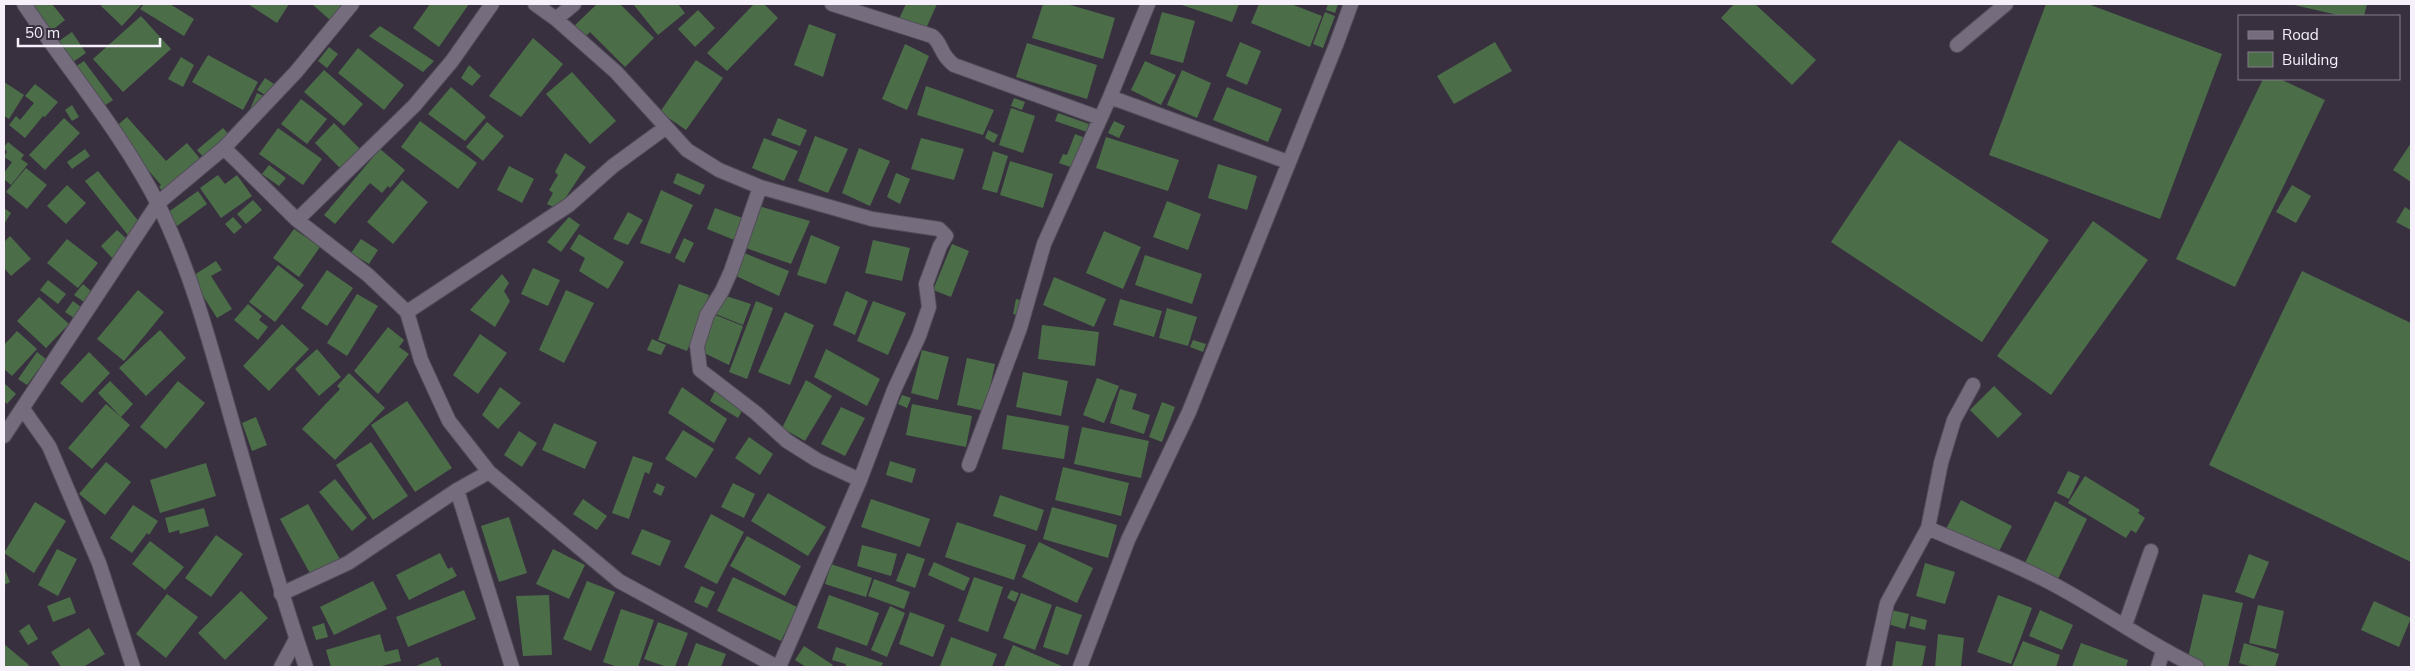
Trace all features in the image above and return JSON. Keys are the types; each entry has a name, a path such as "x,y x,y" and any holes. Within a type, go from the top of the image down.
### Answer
{"street":[{"path":"24,4 121,142 158,203 183,258 206,326 282,594 306,667"},
{"path":"4,436 158,203 224,148 296,72 352,4"},
{"path":"297,220 414,106 452,61 492,4"},
{"path":"224,148 297,220 368,275 407,312 421,360 449,421 488,472 619,581 778,667 860,480 894,390 927,314 929,307 926,284 940,246 946,236 939,229 872,219 760,188 719,170 687,150 616,72 556,19 535,4"},
{"path":"556,19 574,4"},
{"path":"832,4 932,36 939,43 944,57 954,65 1100,118"},
{"path":"969,465 1020,328 1044,244 1110,97 1148,4"},
{"path":"1080,667 1128,540 1189,412 1351,4"},
{"path":"1957,44 2006,4"},
{"path":"1110,97 1288,162"},
{"path":"407,312 569,206 613,166 665,128"},
{"path":"760,188 731,271 722,291 707,315 696,346 700,370 756,413 787,441 817,460 860,480"},
{"path":"1873,667 1887,603 1928,528 1941,463 1954,420 1973,385"},
{"path":"23,408 49,446 99,563 134,667"},
{"path":"282,594 348,563 457,490 488,472"},
{"path":"457,490 512,667"},
{"path":"1928,528 2050,582 2125,625 2163,652 2197,667"},
{"path":"2125,625 2151,551"},
{"path":"280,667 296,639"},
{"path":"2158,667 2163,652"}],"building":[{"path":"29,4 52,4 65,20 51,31"},
{"path":"102,4 141,5 122,26 101,6"},
{"path":"144,4 170,4 194,19 184,36 140,9"},
{"path":"248,4 289,4 277,23"},
{"path":"312,4 345,4 330,20"},
{"path":"430,4 469,4 439,47 413,28"},
{"path":"597,4 620,4 654,38 625,67 590,32 582,40 571,29"},
{"path":"633,4 678,4 685,13 658,35"},
{"path":"754,4 764,4 778,18 727,71 707,53"},
{"path":"906,4 937,4 924,33 898,21"},
{"path":"1043,4 1067,4 1115,18 1103,59 1032,38"},
{"path":"1179,4 1239,4 1232,22"},
{"path":"1259,4 1291,4 1322,16 1310,47 1251,23"},
{"path":"1328,4 1338,4 1335,13 1326,10"},
{"path":"1734,4 1755,4 1816,60 1792,85 1721,18"},
{"path":"2046,4 2088,4 2222,54 2160,219 1989,155"},
{"path":"2290,4 2367,4 2364,15 2338,15"},
{"path":"698,10 715,28 695,47 678,29"},
{"path":"1162,12 1195,21 1183,63 1150,54"},
{"path":"1325,12 1335,16 1323,48 1313,44"},
{"path":"141,16 171,49 123,92 93,59"},
{"path":"809,24 836,34 823,77 794,65"},
{"path":"380,26 434,61 423,72 369,36"},
{"path":"72,32 86,53 70,64 56,43"},
{"path":"533,38 563,64 521,117 489,96"},
{"path":"1240,42 1261,51 1247,85 1226,76"},
{"path":"1495,42 1512,71 1454,104 1437,76"},
{"path":"1027,43 1097,65 1087,99 1016,77"},
{"path":"905,44 929,56 907,110 882,99"},
{"path":"329,47 338,54 327,68 318,61"},
{"path":"358,48 404,85 384,110 338,73"},
{"path":"208,55 258,82 243,110 192,82"},
{"path":"181,57 194,65 183,87 168,79"},
{"path":"696,60 723,78 686,130 660,112"},
{"path":"84,61 113,100 104,106 75,67"},
{"path":"1145,61 1176,75 1161,105 1131,90"},
{"path":"469,65 481,76 472,86 461,78"},
{"path":"324,70 363,104 344,126 304,92"},
{"path":"1182,70 1211,83 1197,118 1167,105"},
{"path":"572,72 616,121 590,144 546,94"},
{"path":"265,78 277,86 270,98 257,90"},
{"path":"2263,80 2282,80 2325,100 2235,287 2176,259"},
{"path":"4,82 24,95 9,119 4,116"},
{"path":"35,84 58,102 45,117 43,116 25,138 9,125 16,116 20,120 34,103 25,96"},
{"path":"926,86 994,110 983,135 917,115"},
{"path":"451,87 486,117 465,141 428,114"},
{"path":"1227,87 1282,109 1268,142 1213,120"},
{"path":"257,93 266,97 248,114"},
{"path":"1014,98 1025,102 1022,110 1011,106"},
{"path":"301,99 327,119 307,144 281,124"},
{"path":"72,105 79,117 72,121 65,110"},
{"path":"1011,108 1035,116 1023,153 999,145"},
{"path":"1058,113 1089,124 1087,132 1055,121"},
{"path":"127,117 166,161 187,143 206,166 169,199 159,187 161,185 113,129"},
{"path":"64,118 80,133 45,170 29,155"},
{"path":"778,118 807,130 800,146 771,135"},
{"path":"420,121 477,163 458,189 401,147"},
{"path":"1114,121 1125,126 1119,138 1108,133"},
{"path":"487,122 504,136 483,161 466,147"},
{"path":"334,123 360,149 341,169 315,143"},
{"path":"223,128 232,138 206,160 197,150"},
{"path":"278,128 322,159 303,185 259,154"},
{"path":"988,130 998,135 994,143 985,138"},
{"path":"1075,134 1085,138 1073,168 1059,163 1063,154 1067,155"},
{"path":"815,136 848,149 828,193 798,181"},
{"path":"1106,137 1179,160 1168,191 1096,168"},
{"path":"764,138 798,151 784,181 752,168"},
{"path":"921,138 964,149 954,180 911,169"},
{"path":"1899,140 2049,240 1982,342 1831,242"},
{"path":"8,142 24,155 21,159 28,164 11,185 4,179 4,173 12,162 4,157 7,152 4,147"},
{"path":"2411,143 2411,182 2393,170"},
{"path":"859,148 890,161 870,206 842,193"},
{"path":"85,149 90,156 72,169 67,162"},
{"path":"380,149 405,170 390,188 388,186 382,193 370,183 335,224 324,215"},
{"path":"993,151 1008,156 997,193 982,189"},
{"path":"565,153 586,167 558,209 547,204 553,193 549,190 558,175 555,172"},
{"path":"1010,161 1053,174 1043,208 1000,195"},
{"path":"1218,164 1257,176 1247,210 1208,198"},
{"path":"269,165 286,178 279,186 262,174"},
{"path":"509,166 534,179 522,203 497,190"},
{"path":"26,168 47,185 27,209 6,192"},
{"path":"98,171 144,228 131,239 85,181"},
{"path":"677,173 705,185 700,195 673,183"},
{"path":"896,173 910,179 900,204 887,197"},
{"path":"218,175 225,184 237,175 252,196 221,218 200,188"},
{"path":"402,180 428,202 393,244 367,222"},
{"path":"67,185 86,203 66,224 47,206"},
{"path":"2292,185 2311,196 2296,223 2276,212"},
{"path":"661,190 693,205 670,254 640,243"},
{"path":"198,191 207,204 177,226 167,213"},
{"path":"253,200 262,210 246,224 237,214"},
{"path":"1167,201 1201,214 1188,250 1153,237"},
{"path":"759,206 810,221 791,264 746,248"},
{"path":"2405,207 2411,211 2411,230 2396,222"},
{"path":"4,208 11,213 4,224"},
{"path":"715,208 745,219 737,241 707,229"},
{"path":"628,212 643,220 628,245 613,239"},
{"path":"233,217 242,227 234,234 225,224"},
{"path":"569,217 580,225 561,252 547,242"},
{"path":"2093,221 2148,260 2051,395 1997,356"},
{"path":"294,229 320,247 299,277 273,258"},
{"path":"117,230 130,242 113,259 101,246"},
{"path":"1104,231 1141,247 1123,289 1086,273"},
{"path":"579,234 624,262 608,289 579,271 585,258 570,249"},
{"path":"811,235 840,247 826,284 797,275"},
{"path":"10,236 31,259 11,276 4,268 4,242"},
{"path":"684,238 694,243 684,263 675,258"},
{"path":"67,239 98,263 78,288 47,263"},
{"path":"361,239 378,250 369,264 351,253"},
{"path":"873,240 910,248 902,281 865,273"},
{"path":"952,244 969,251 951,297 933,290"},
{"path":"744,253 789,271 779,296 734,275"},
{"path":"1145,255 1202,274 1192,304 1135,285"},
{"path":"216,261 222,270 211,276 232,309 217,318 191,277"},
{"path":"278,265 304,285 275,322 249,302"},
{"path":"533,268 560,280 548,306 521,294"},
{"path":"327,270 353,288 327,326 301,308"},
{"path":"2302,271 2411,323 2411,562 2209,465"},
{"path":"502,274 509,283 504,291 510,301 495,327 470,310"},
{"path":"1054,277 1106,299 1094,327 1043,305"},
{"path":"48,280 66,294 58,304 40,290"},
{"path":"83,284 92,292 84,302 74,295"},
{"path":"679,284 709,295 687,351 658,340"},
{"path":"138,290 164,312 124,361 97,339"},
{"path":"566,290 594,303 564,363 539,350"},
{"path":"846,291 868,301 855,335 833,325"},
{"path":"357,294 378,306 347,356 327,343"},
{"path":"726,296 751,304 743,325 713,313 718,303 722,305"},
{"path":"39,297 69,324 46,348 17,321"},
{"path":"1016,299 1025,301 1021,316 1013,314"},
{"path":"1120,299 1162,311 1154,337 1113,325"},
{"path":"73,301 81,307 74,318 65,312"},
{"path":"756,301 773,308 747,379 729,372"},
{"path":"873,301 906,313 888,355 857,341"},
{"path":"248,304 262,316 259,320 268,327 258,340 234,320"},
{"path":"1167,308 1197,317 1188,346 1159,338"},
{"path":"785,312 814,325 790,385 758,372"},
{"path":"713,314 743,326 729,365 698,350"},
{"path":"282,324 309,349 269,391 243,366"},
{"path":"1042,325 1099,332 1095,366 1038,359"},
{"path":"388,327 404,340 399,347 409,354 378,394 354,371"},
{"path":"160,330 186,358 146,396 119,368"},
{"path":"17,331 37,349 12,376 4,369 4,345"},
{"path":"480,334 507,353 478,394 453,375"},
{"path":"652,339 666,345 661,355 647,350"},
{"path":"1193,340 1206,344 1203,352 1190,347"},
{"path":"317,349 341,377 319,396 295,369"},
{"path":"826,349 880,379 867,406 814,377"},
{"path":"922,350 949,357 938,400 911,393"},
{"path":"37,352 46,359 27,385 18,379"},
{"path":"89,352 110,373 82,403 60,383"},
{"path":"967,358 995,364 985,411 957,405"},
{"path":"1023,372 1068,381 1061,416 1016,407"},
{"path":"349,373 385,408 335,460 302,429 340,389 337,386"},
{"path":"1097,378 1119,386 1104,423 1083,415"},
{"path":"806,380 832,396 805,441 782,428"},
{"path":"110,381 133,404 121,417 98,393"},
{"path":"178,381 205,403 166,449 140,427"},
{"path":"4,383 16,394 7,404 4,401"},
{"path":"1994,386 2022,414 1998,438 1970,410"},
{"path":"500,387 521,403 498,429 482,415"},
{"path":"682,387 727,419 714,443 668,413"},
{"path":"1120,389 1137,394 1132,409 1150,415 1144,434 1110,423"},
{"path":"715,391 743,409 738,418 710,401"},
{"path":"902,395 911,398 907,408 898,404"},
{"path":"407,401 452,468 415,492 371,425"},
{"path":"1162,402 1175,407 1162,442 1149,437"},
{"path":"106,404 130,425 92,469 68,448"},
{"path":"912,404 972,416 966,447 906,435"},
{"path":"841,407 865,418 845,456 821,444"},
{"path":"1007,415 1069,426 1064,459 1002,449"},
{"path":"256,417 267,445 252,451 242,423"},
{"path":"554,423 597,442 585,469 542,450"},
{"path":"1082,427 1149,441 1141,478 1074,464"},
{"path":"683,430 714,449 696,478 665,459"},
{"path":"519,431 537,443 522,467 504,455"},
{"path":"749,437 773,454 760,475 735,458"},
{"path":"371,442 408,496 373,520 336,465"},
{"path":"633,456 653,463 649,474 645,472 629,519 612,513"},
{"path":"890,461 916,469 912,483 886,475"},
{"path":"106,462 131,482 105,515 79,494"},
{"path":"206,463 216,496 160,513 150,480"},
{"path":"1063,467 1129,483 1121,516 1055,500"},
{"path":"2068,471 2080,476 2069,499 2057,493"},
{"path":"2085,476 2140,510 2138,513 2145,518 2136,533 2131,530 2126,538 2068,503"},
{"path":"335,479 367,518 352,531 319,492"},
{"path":"657,483 665,487 661,496 653,492"},
{"path":"733,483 755,494 744,518 721,507"},
{"path":"768,493 826,527 808,556 751,521"},
{"path":"1000,495 1044,510 1037,531 993,516"},
{"path":"583,499 607,516 597,530 573,514"},
{"path":"871,499 930,519 920,547 861,527"},
{"path":"1961,500 2012,526 1997,555 1946,529"},
{"path":"2055,501 2087,519 2057,581 2024,565"},
{"path":"35,502 66,521 34,573 4,553"},
{"path":"308,504 341,561 312,577 280,519"},
{"path":"133,505 158,521 149,535 147,533 132,553 110,538"},
{"path":"1052,507 1117,525 1108,558 1043,539"},
{"path":"204,508 209,526 180,534 179,530 169,533 165,518"},
{"path":"711,514 744,532 717,584 684,567"},
{"path":"509,517 527,573 499,582 481,526"},
{"path":"957,522 1026,545 1014,580 945,557"},
{"path":"642,529 671,541 660,566 631,554"},
{"path":"216,535 243,554 211,597 185,578"},
{"path":"747,536 801,566 785,596 730,566"},
{"path":"150,541 184,567 165,590 132,564"},
{"path":"1039,542 1093,568 1077,603 1022,577"},
{"path":"862,545 897,554 891,576 857,566"},
{"path":"57,549 77,559 58,596 38,585"},
{"path":"553,549 585,565 569,599 536,584"},
{"path":"440,553 448,569 452,567 457,576 409,600 396,575"},
{"path":"907,553 925,559 915,588 896,581"},
{"path":"2249,554 2269,562 2254,599 2235,592"},
{"path":"934,562 970,578 964,591 928,575"},
{"path":"1925,563 1955,572 1945,604 1916,596"},
{"path":"831,564 872,578 866,597 825,584"},
{"path":"4,568 10,582 4,585"},
{"path":"733,577 797,607 781,641 717,611"},
{"path":"974,577 1003,587 988,632 958,621"},
{"path":"874,579 910,592 904,609 868,596"},
{"path":"373,581 387,609 334,635 320,607"},
{"path":"587,581 615,592 591,651 563,639"},
{"path":"701,586 715,592 707,608 694,602"},
{"path":"464,590 476,619 408,647 396,617"},
{"path":"1011,590 1019,593 1015,602 1007,598"},
{"path":"241,591 268,618 225,660 198,633"},
{"path":"1021,593 1052,605 1035,650 1003,638"},
{"path":"167,594 198,617 166,658 136,634"},
{"path":"2203,594 2243,603 2228,667 2210,667 2187,662"},
{"path":"549,595 552,655 523,656 516,596"},
{"path":"829,595 879,613 867,646 817,628"},
{"path":"1998,595 2032,608 2011,664 1977,652"},
{"path":"70,597 76,613 53,622 47,606"},
{"path":"2374,601 2411,618 2399,647 2361,630"},
{"path":"2258,605 2284,611 2276,649 2249,643"},
{"path":"890,606 905,613 887,657 871,650"},
{"path":"1056,606 1082,615 1068,655 1043,647"},
{"path":"621,609 654,620 638,667 618,667 603,662"},
{"path":"1891,610 1909,614 1905,629 1888,624"},
{"path":"2040,610 2073,625 2062,650 2029,636"},
{"path":"910,612 945,625 933,657 899,644"},
{"path":"1911,616 1927,620 1925,630 1909,626"},
{"path":"658,622 688,633 675,667 667,667 644,659"},
{"path":"324,623 328,637 316,640 312,627"},
{"path":"29,624 38,639 28,645 19,631"},
{"path":"89,628 105,654 83,667 61,667 51,652"},
{"path":"380,634 385,652 398,649 401,661 378,667 331,667 326,650"},
{"path":"1938,634 1964,638 1961,667 1935,667"},
{"path":"951,637 997,654 992,667 940,666"},
{"path":"1896,641 1926,646 1922,667 1892,667"},
{"path":"2023,641 2060,655 2056,667 2012,667"},
{"path":"696,643 726,654 721,667 687,667"},
{"path":"2081,643 2128,660 2126,667 2072,667"},
{"path":"2244,643 2279,654 2275,667 2253,667 2239,663"},
{"path":"4,644 29,665 27,667 4,667"},
{"path":"1013,645 1064,667 1004,667"},
{"path":"804,646 833,665 831,667 806,667 795,660"},
{"path":"836,647 883,663 881,667 845,667 846,664 832,660"},
{"path":"438,657 442,667 414,667"}]}
